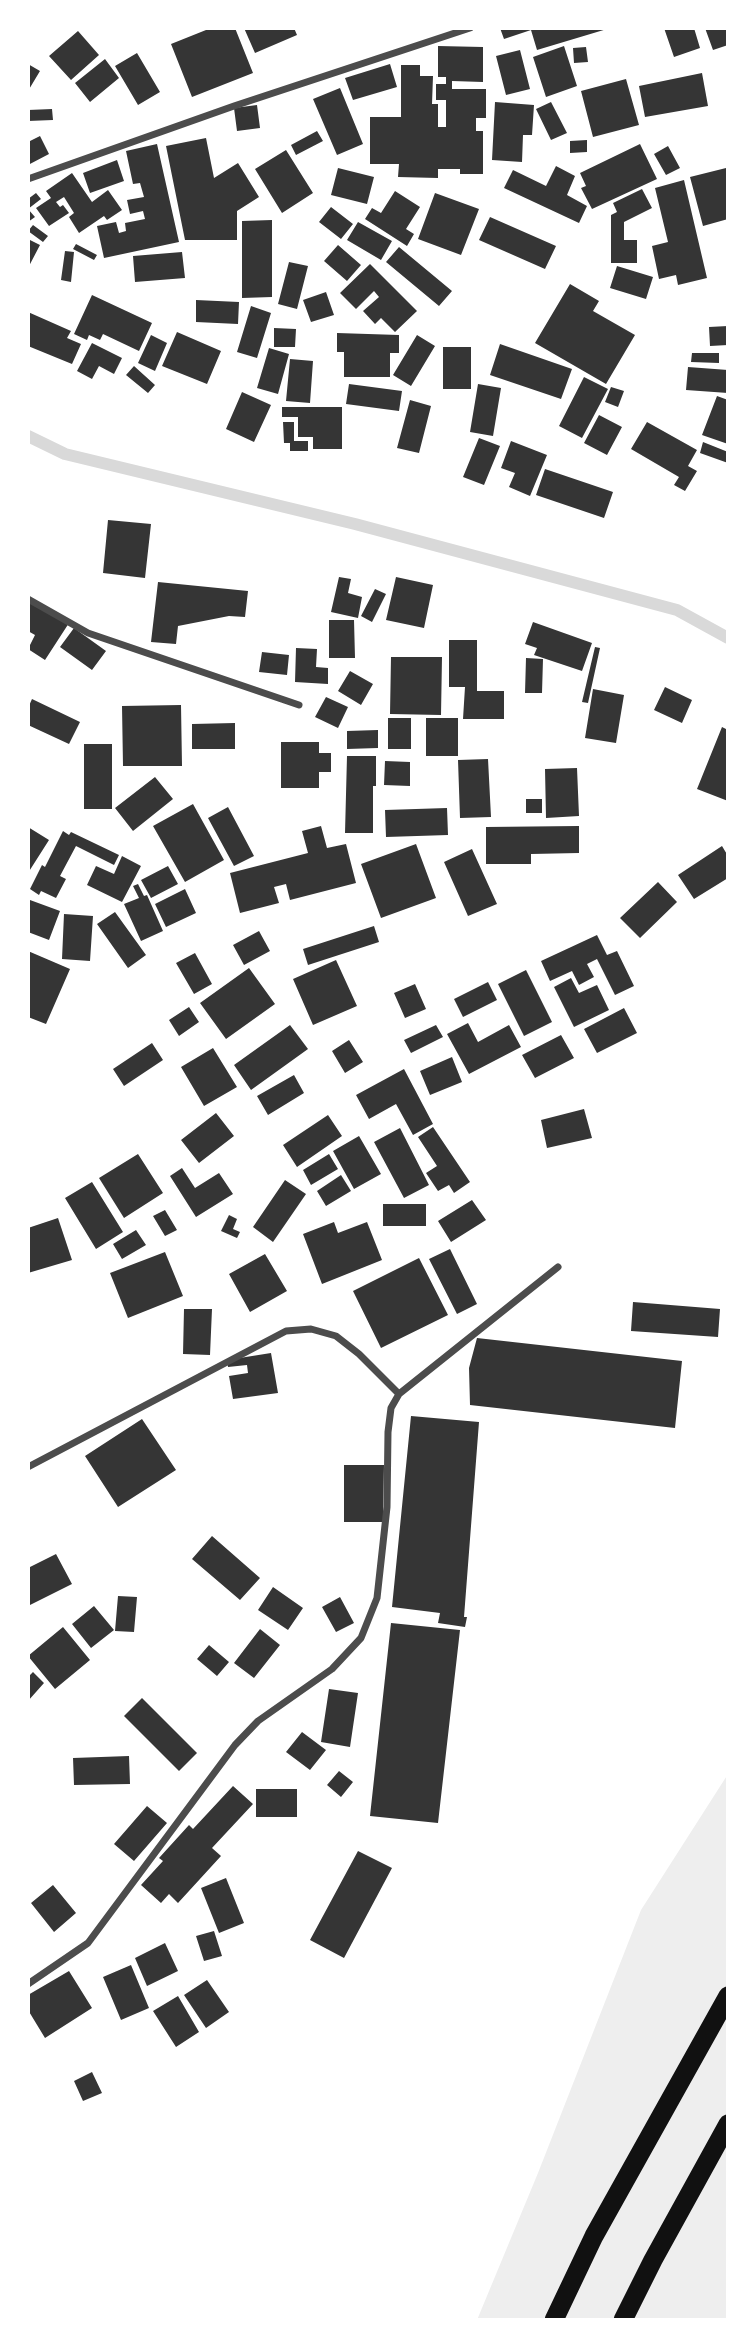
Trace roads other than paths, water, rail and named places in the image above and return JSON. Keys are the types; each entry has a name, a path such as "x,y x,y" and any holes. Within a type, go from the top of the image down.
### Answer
{"highway":[{"path":"554,2320 594,2236 728,1996"},
{"path":"623,2320 728,2124"}],"street":[{"path":"28,178 470,28"},
{"path":"28,598 88,633 299,705"},
{"path":"28,1984 88,1943 235,1745 258,1721 332,1669 362,1638 377,1598 387,1507 391,1408 399,1394 558,1267"},
{"path":"28,1467 286,1331 311,1329 336,1336 359,1354 399,1394"}],"waterway":[{"path":"28,436 65,454 355,524 677,610 728,638"}]}
